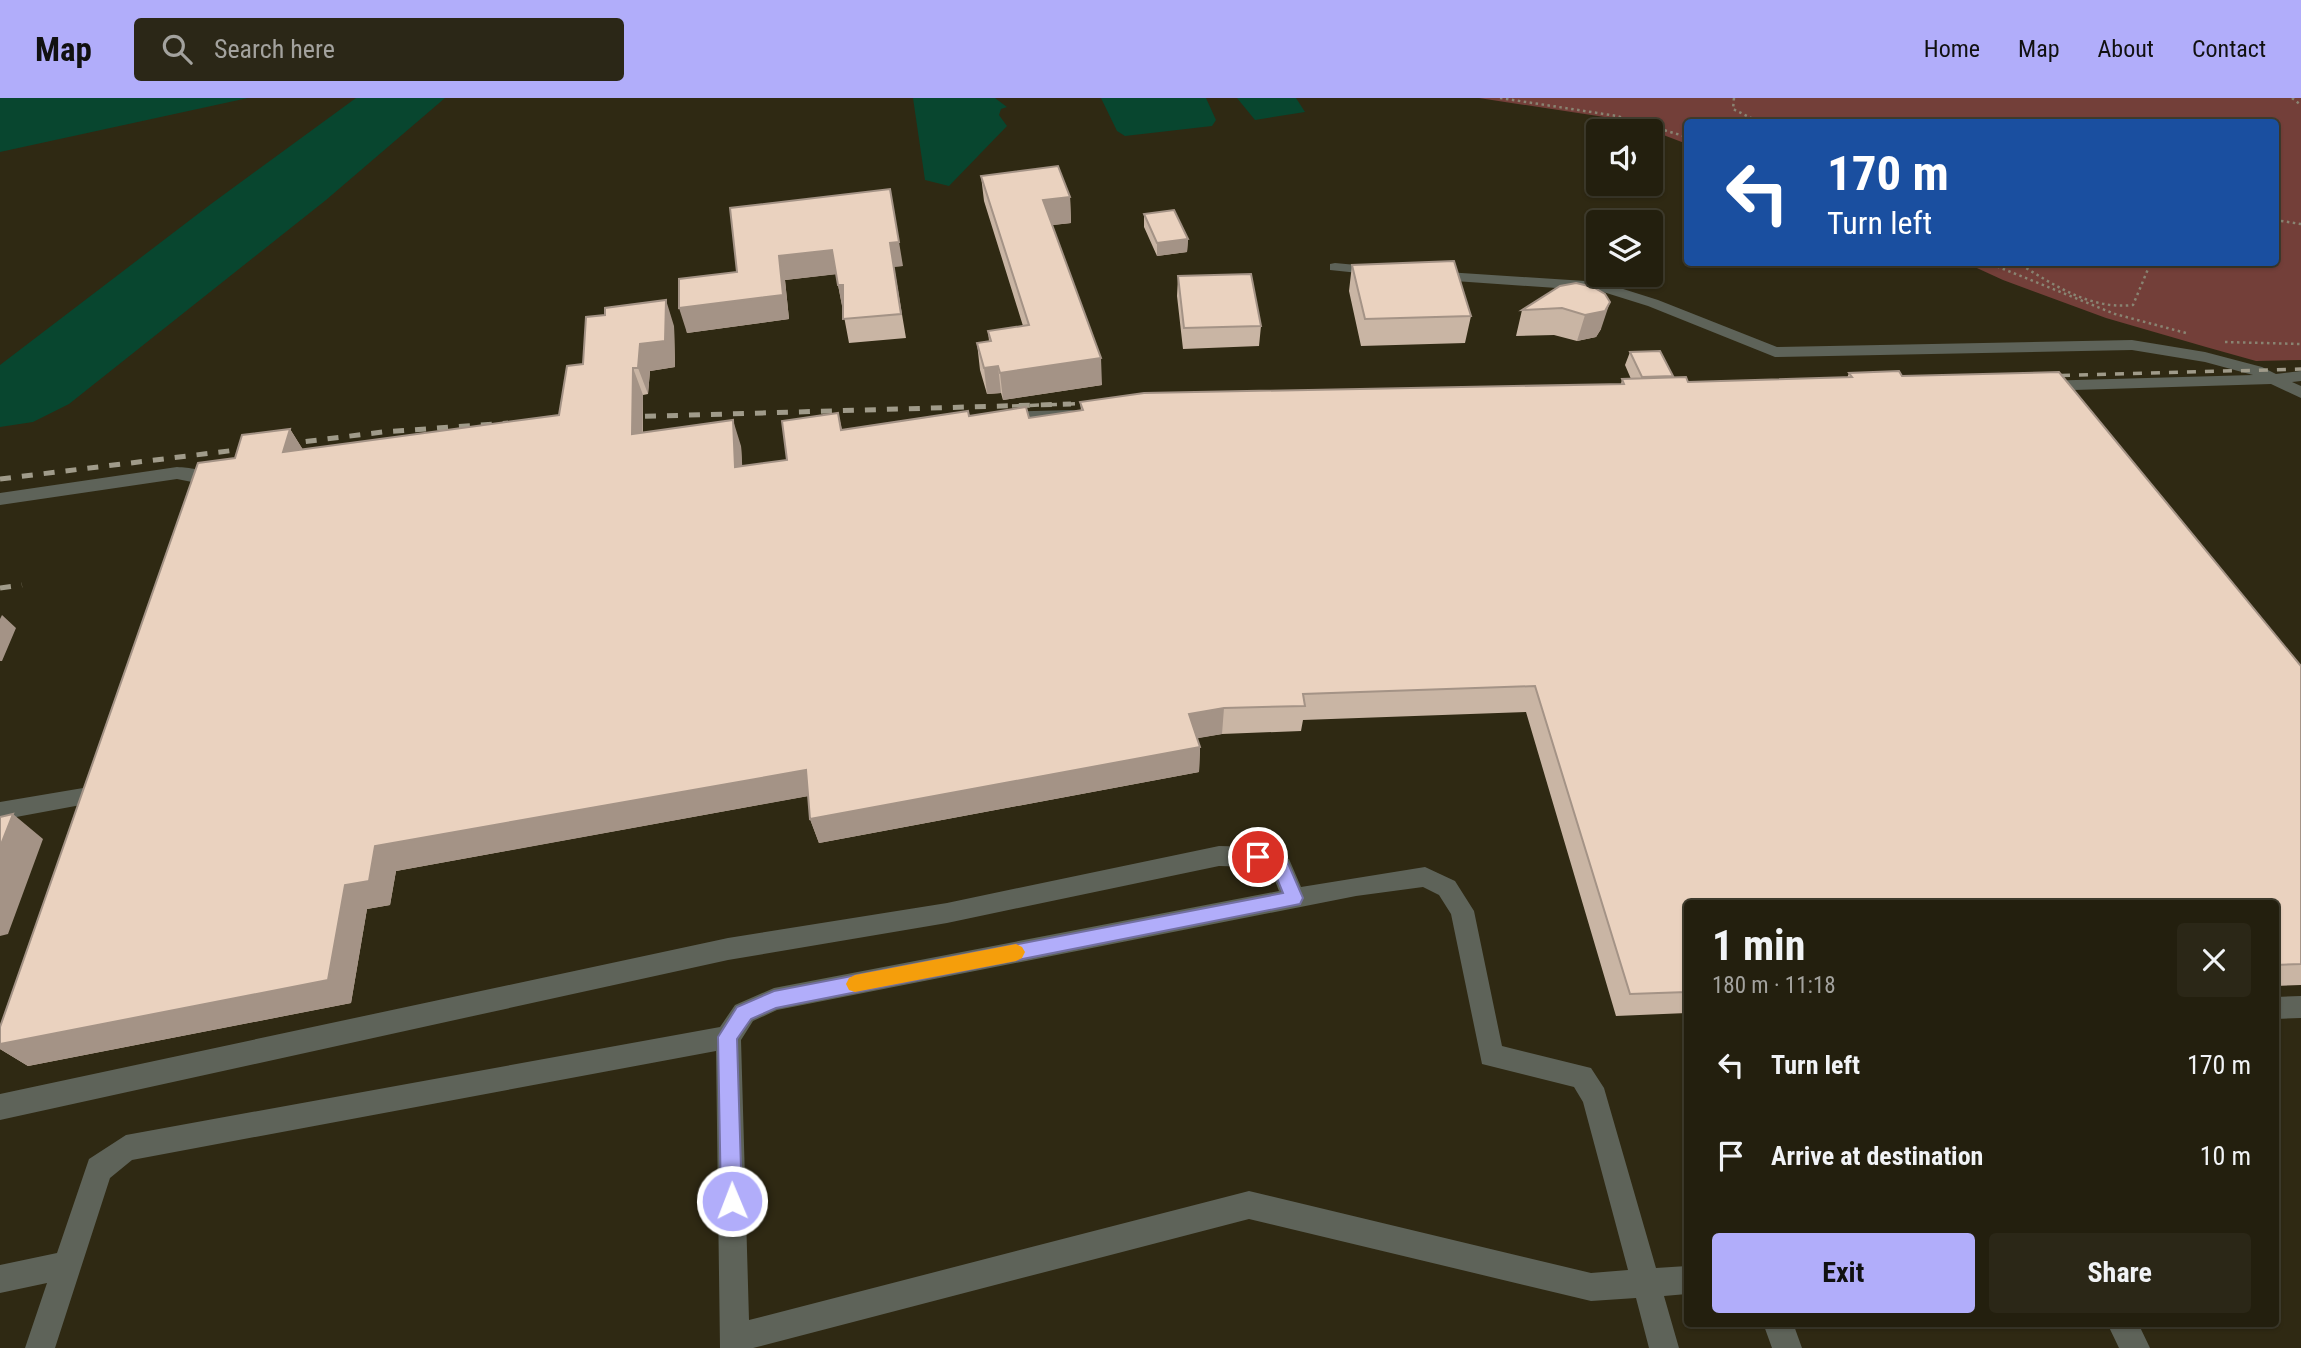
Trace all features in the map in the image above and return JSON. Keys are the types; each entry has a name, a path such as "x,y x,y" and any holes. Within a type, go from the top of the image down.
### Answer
{"street":[{"path":"1335,267 1390,272"},
{"path":"1415,275 1601,287 1653,303 1775,352 2132,345 2205,357 2256,370 2301,393"},
{"path":"2025,387 2275,380 2301,376"},
{"path":"983,417 1094,414"},
{"path":"0,499 177,473 192,474 202,480 188,520"},
{"path":"79,822 98,770"},
{"path":"0,811 89,796"},
{"path":"0,1107 728,949 947,912 1219,856 1258,857 1281,866 1294,898"},
{"path":"1664,1348 1644,1281 1595,1097 1581,1077 1491,1056 1462,911 1447,888 1425,877 1376,882 774,999 744,1013 727,1037 735,1343 1249,1205 1591,1287 1644,1281 1684,1280"},
{"path":"2279,1008 2301,1007"},
{"path":"40,1348 99,1169 126,1148 727,1037"},
{"path":"0,1279 67,1265"},
{"path":"1779,1327 1787,1348"},
{"path":"2124,1327 2135,1348"}],"path":[{"path":"1500,98 1618,116 1684,136"},
{"path":"1734,98 1732,108 1753,119"},
{"path":"2292,98 2301,105"},
{"path":"2279,221 2301,224"},
{"path":"1996,266 2115,314 2195,336"},
{"path":"2023,266 2067,290 2114,308 2133,305 2149,266"},
{"path":"2222,341 2301,344"}],"shaded area":[{"path":"0,98 248,98 0,152"},
{"path":"356,98 445,98 326,200 69,404 33,422 0,427 0,365 211,204"},
{"path":"913,98 995,98 1007,107 1001,109 999,115 1007,126 949,186 925,180"},
{"path":"1101,98 1206,98 1216,120 1212,126 1125,136 1117,131"},
{"path":"1237,98 1296,98 1305,112 1255,120"},
{"path":"1479,98 2301,98 2301,360 2256,361 2206,347 2106,318 1973,266 2279,266 2279,119 1684,119 1684,143 1663,135 1663,119 1617,119"}],"building":[{"path":"1058,166 1070,197 1043,200 1101,358 1000,373 998,366 984,368 977,343 991,341 988,331 1029,325 981,176"},
{"path":"890,189 899,242 890,243 901,314 843,319 843,285 838,285 832,250 779,256 783,295 679,308 679,279 737,272 730,208"},
{"path":"1174,210 1188,239 1157,243 1144,214"},
{"path":"1454,261 1471,316 1365,319 1352,265"},
{"path":"1251,274 1261,326 1184,328 1178,276"},
{"path":"1576,283 1593,287 1605,294 1610,302 1605,311 1585,315 1562,308 1522,310 1560,286"},
{"path":"666,300 665,341 640,344 638,368 633,368 632,434 733,420 735,467 787,460 782,421 838,413 841,430 968,411 969,416 1026,407 1029,418 1083,410 1080,402 1144,393 1624,384 1622,379 1686,377 1688,382 1852,377 1849,373 1899,371 1902,376 2059,372 2301,666 2301,964 2279,965 2279,900 1684,900 1684,992 1630,994 1535,686 1303,694 1305,706 1224,708 1189,714 1200,747 810,819 806,770 375,846 369,881 345,885 328,980 0,1044 0,1027 198,463 235,458 242,435 290,429 283,452 559,415 567,366 583,364 586,317 605,315 605,308"},
{"path":"1660,351 1673,376 1642,377 1630,352"},
{"path":"13,814 0,847 0,817"}],"railway":[{"path":"2043,376 2301,369"},
{"path":"1065,404 1099,403"},
{"path":"623,417 1065,404"},
{"path":"1012,406 1065,404"},
{"path":"1065,404 1071,404"},
{"path":"0,479 383,432 508,423"},
{"path":"0,588 22,585"}],"slow traffic":[{"path":"855,984 1016,952"}],"route":[{"path":"732,1201 727,1037 744,1013 774,999 1294,898 1281,866 1258,857"}]}
